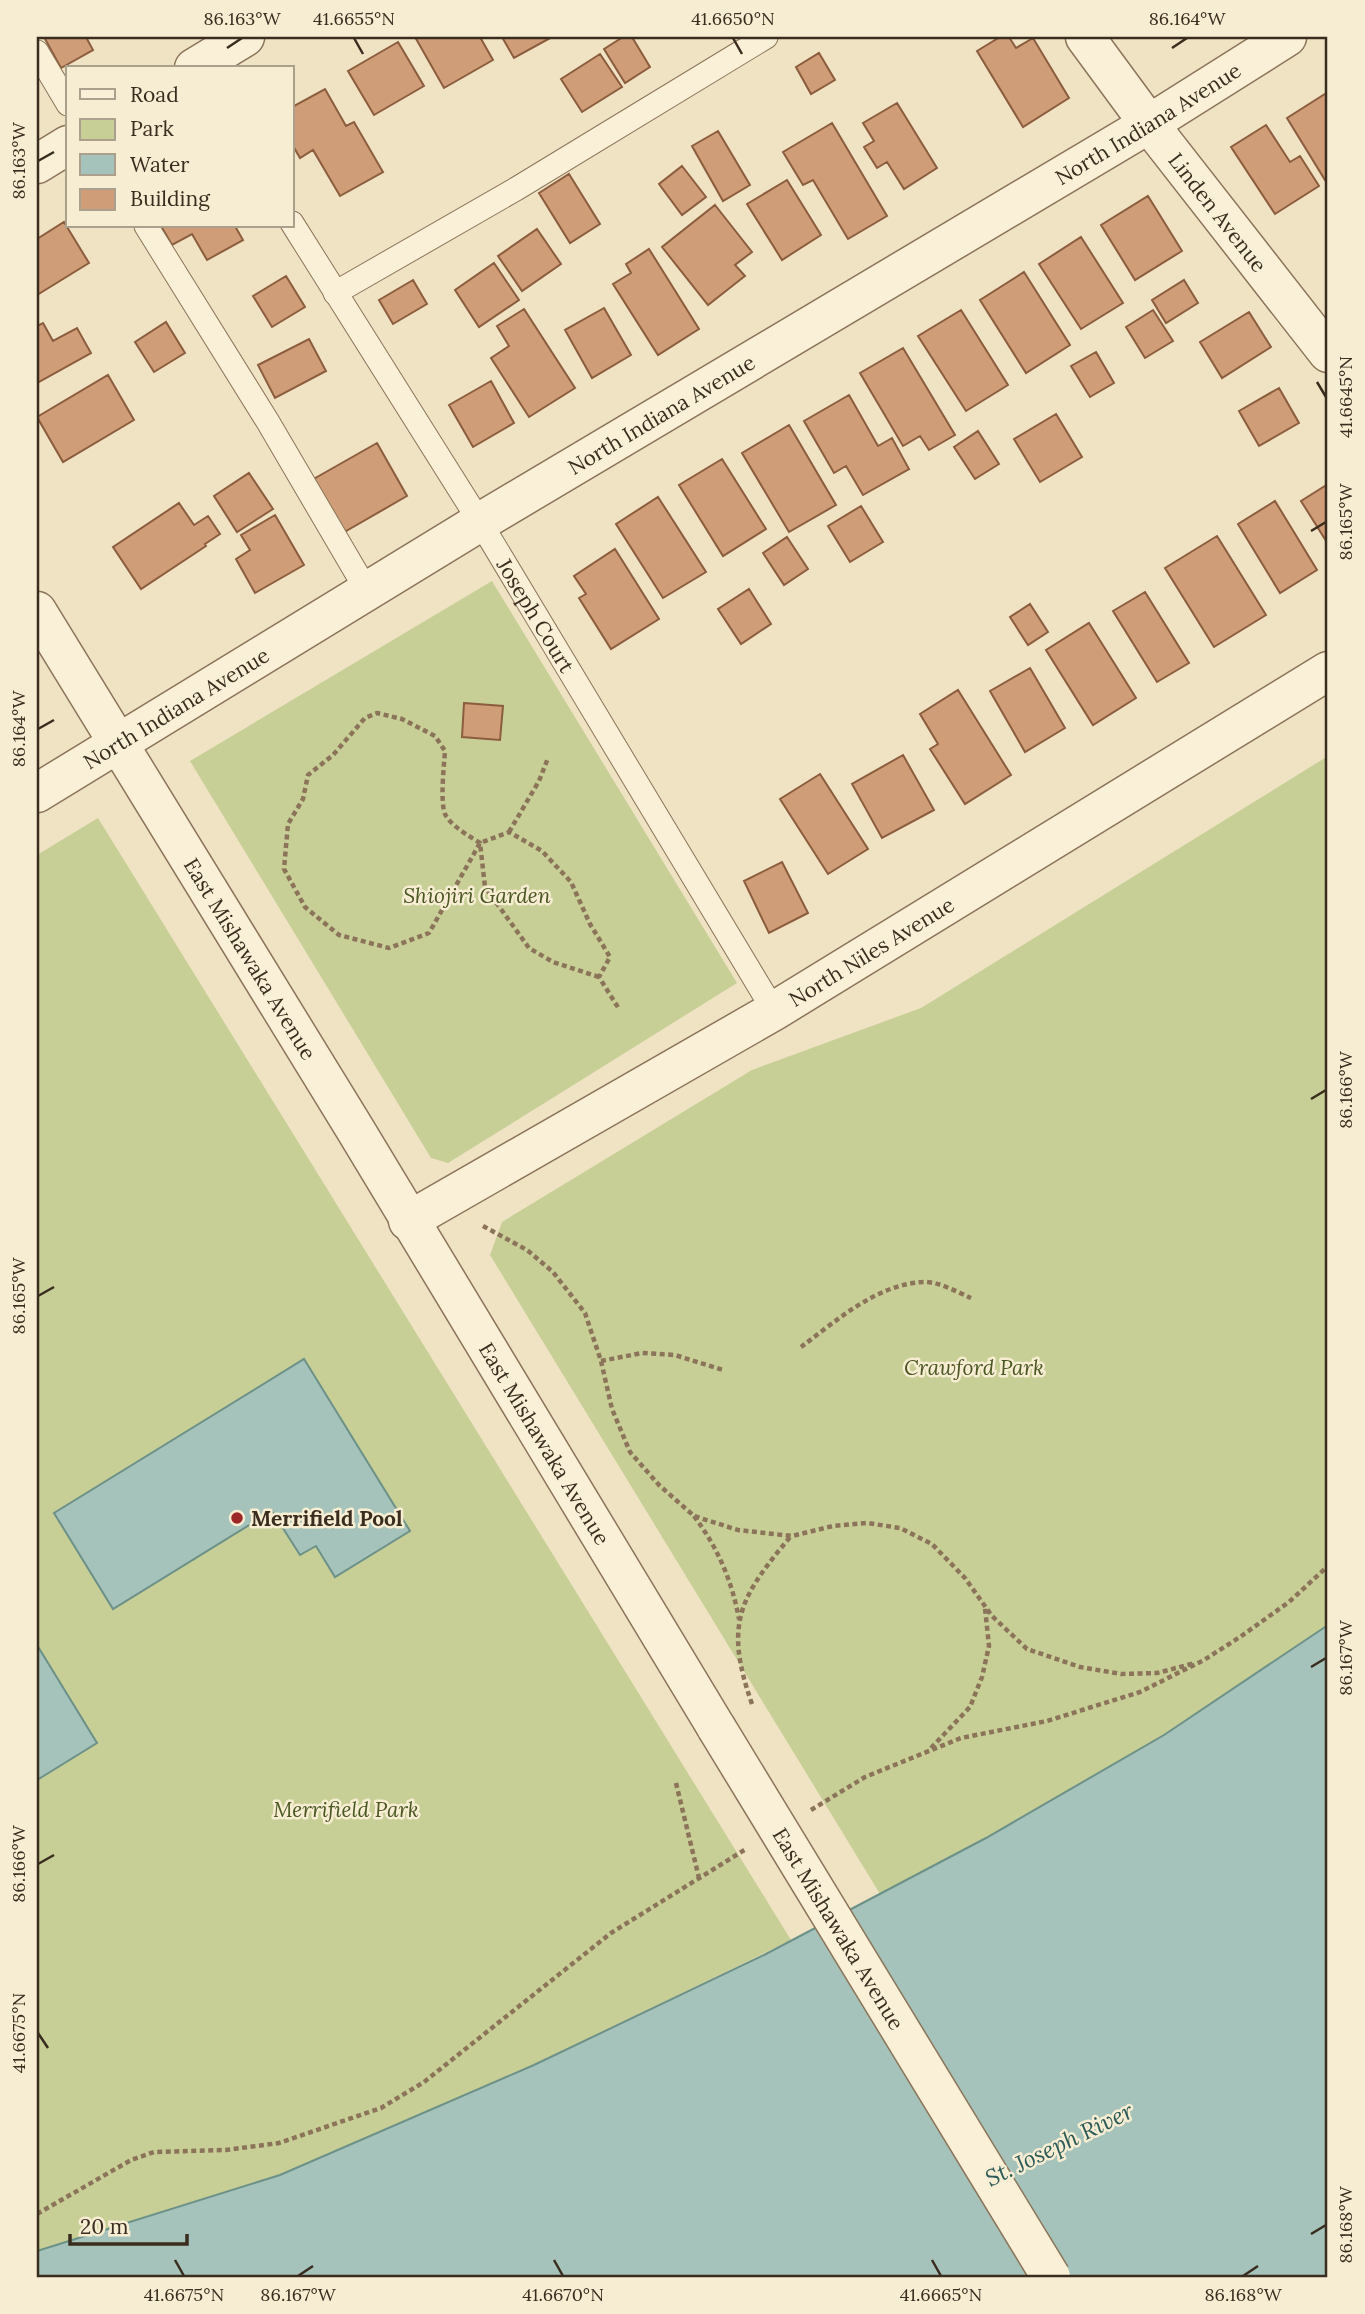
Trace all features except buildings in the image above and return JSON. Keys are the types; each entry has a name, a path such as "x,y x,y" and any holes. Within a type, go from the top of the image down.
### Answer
{"street":[{"path":"199,66 246,37"},
{"name":"Linden Avenue","path":"1085,37 1149,124 1326,344"},
{"name":"North Indiana Avenue","path":"37,793 480,522 1149,124 1287,37"},
{"path":"37,164 66,146"},
{"name":"East Mishawaka Avenue","path":"37,611 355,1129 408,1221 1051,2277"},
{"name":"North Niles Avenue","path":"408,1221 774,1011 1328,671"}],"lane":[{"path":"335,293 516,189 766,37"},
{"path":"37,52 66,101"},
{"name":"Joseph Court","path":"294,226 480,522 774,1011"},
{"path":"147,228 268,422 367,591"}],"path":[{"path":"548,758 539,781 509,832 480,843 429,933 389,947 339,935 305,907 284,869 288,824 303,799 309,775 333,755 365,718 377,713 402,719 435,736 445,751 445,814 459,829 480,843 485,887 529,948 553,962 599,977 619,1009"},
{"path":"509,832 542,851 571,883 590,924 610,957 599,977"},
{"path":"483,1226 527,1250 553,1272 585,1313 601,1361 612,1409 629,1452 659,1485 694,1516 709,1536 734,1593 740,1625"},
{"path":"801,1348 872,1297 905,1285 927,1282 953,1289 971,1298"},
{"path":"601,1361 642,1353 675,1355 723,1370"},
{"path":"694,1516 738,1530 792,1535 867,1522 900,1528 932,1544 965,1578 992,1616 1027,1648 1080,1667 1121,1674 1157,1673 1204,1660"},
{"path":"752,1704 741,1673 737,1640 744,1602 761,1573 792,1535"},
{"path":"806,1813 865,1777 961,1738 1046,1721 1140,1692 1204,1660 1289,1602 1328,1566"},
{"path":"928,1751 970,1707 974,1697 989,1646 984,1605"},
{"path":"676,1783 699,1878"},
{"path":"37,2214 121,2165 154,2152 226,2150 279,2143 381,2108 424,2082 611,1933 746,1849"}],"green space":[{"name":"Shiojiri Garden","path":"492,581 737,983 448,1163 431,1158 190,761"},
{"name":"Crawford Park","path":"1328,756 1328,1625 1164,1735 986,1838 880,1894 490,1255 502,1222 752,1070 921,1008"},
{"name":"Merrifield Park","path":"98,818 791,1940 534,2065 280,2175 37,2251 37,855"}],"water":[{"path":"304,1359 410,1531 335,1577 316,1546 300,1555 272,1511 113,1609 54,1513"},
{"name":"St. Joseph River","path":"1328,1625 1328,2277 37,2277 37,2251 280,2175 534,2065 764,1955 986,1838 1164,1735"},
{"path":"37,1645 97,1743 37,1780"}],"place":[{"name":"Merrifield Pool","path":"237,1518"}]}
